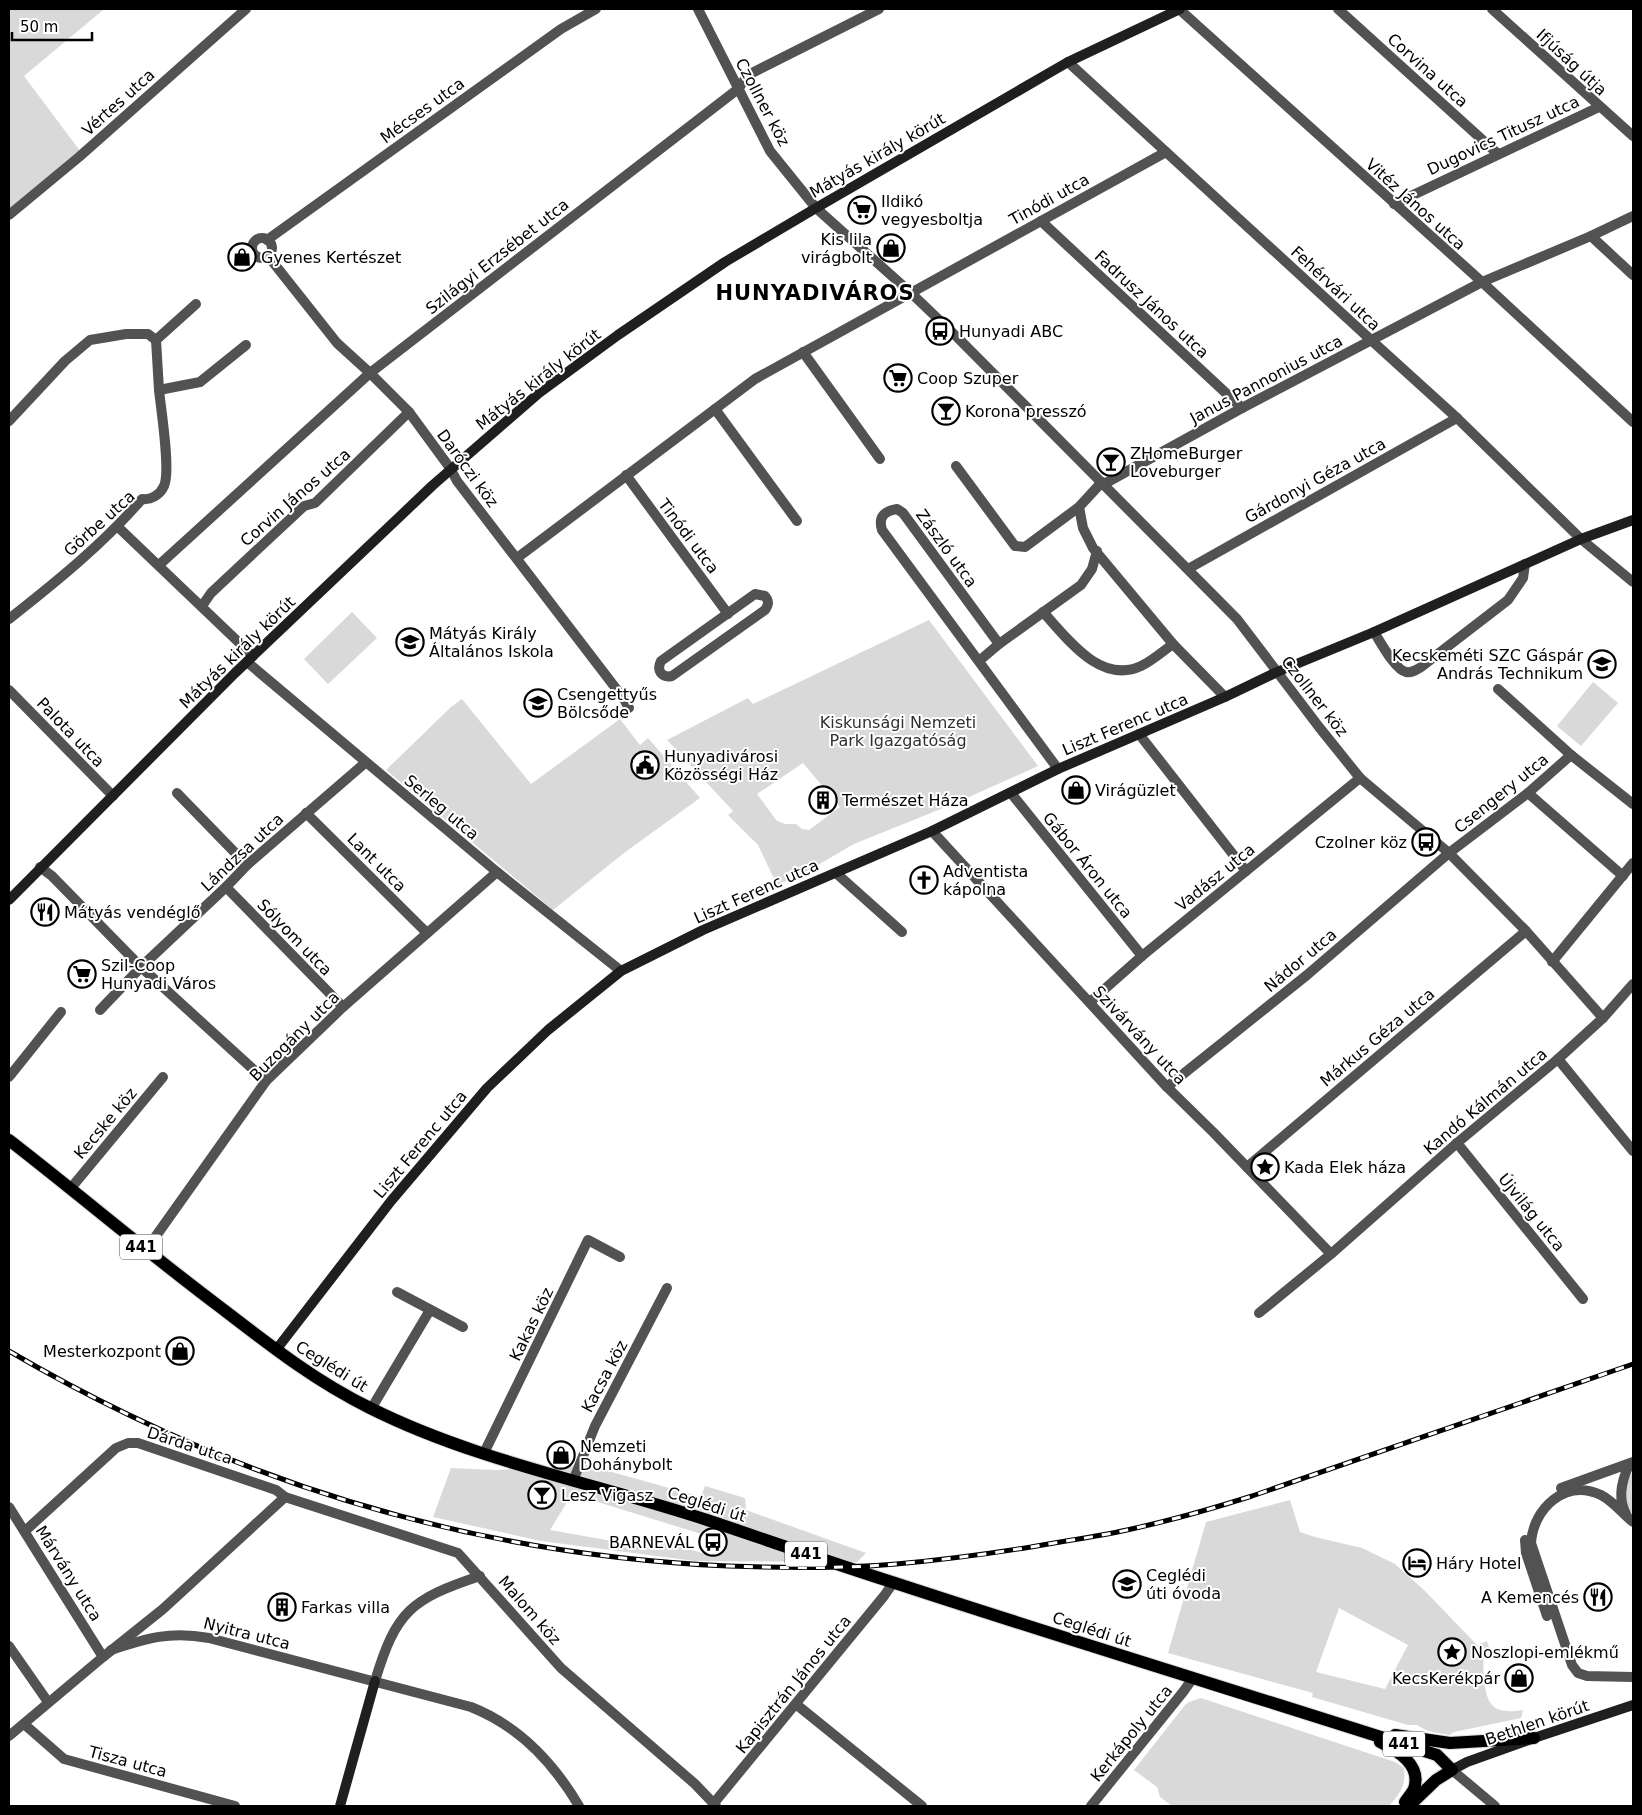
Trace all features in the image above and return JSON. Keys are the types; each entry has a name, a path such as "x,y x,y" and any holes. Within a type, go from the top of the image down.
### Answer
{"main road":[{"name":"Ceglédi út","path":"9,1140 146,1250 276,1350 332,1388 371,1409 426,1433 484,1453 706,1520 893,1582 1351,1728"},
{"path":"1351,1728 1450,1743 1534,1738"},
{"path":"1351,1728 1389,1747 1407,1759 1412,1766 1415,1778 1414,1790 1402,1806"},
{"name":"441","path":"1351,1728 1437,1755 1452,1770"},
{"path":"1409,1806 1436,1780 1452,1770"}],"street":[{"name":"Vértes utca","path":"9,215 246,9"},
{"name":"Mécses utca","path":"268,256 258,258 252,251 254,241 260,238 267,240 561,29 596,9"},
{"name":"Czollner köz","path":"698,9 770,151 816,208 911,293 1004,390 1103,483 1237,619 1360,778 1449,853 1526,930 1552,962 1603,1018"},
{"name":"Szilágyi Erzsébet utca","path":"159,565 370,373 738,89 748,76 879,9"},
{"name":"Mátyás király körút","path":"9,900 250,659 450,468 539,393 618,335 725,262 1068,62 1179,9"},
{"name":"Vitéz János utca","path":"1179,9 1482,282 1633,422"},
{"name":"Corvina utca","path":"1338,9 1498,154"},
{"name":"Ifjúság útja","path":"1492,9 1633,136"},
{"name":"Fehérvári utca","path":"1068,62 1457,418 1580,539 1633,582"},
{"name":"Dugovics Titusz utca","path":"1394,204 1599,107"},
{"name":"Tinódi utca","path":"517,558 755,379 1166,152"},
{"name":"Janus Pannonius utca","path":"1103,483 1482,282 1591,236 1633,216"},
{"name":"Fadrusz János utca","path":"1041,221 1242,408"},
{"path":"1591,236 1633,275"},
{"path":"267,240 270,242 272,249 268,256"},
{"name":"Daróczi köz","path":"268,256 337,343 409,412 450,468 457,481 629,708"},
{"path":"9,421 65,361 90,340 126,334 148,334 156,340 196,304"},
{"name":"Görbe utca","path":"9,619 46,590 118,527 142,499 148,500 156,496 165,486 166,462 156,340"},
{"path":"159,390 200,382 246,345"},
{"path":"803,352 880,459"},
{"path":"715,409 797,521"},
{"name":"Corvin János utca","path":"202,606 218,586 304,506 315,503 409,412"},
{"name":"Gárdonyi Géza utca","path":"1188,569 1457,418"},
{"path":"956,466 1015,546 1025,547 1079,507 1103,483"},
{"name":"Tinódi utca","path":"626,475 728,614"},
{"path":"1079,507 1083,528 1093,548 1173,644 1225,697"},
{"name":"Zászló utca","path":"999,644 903,513 897,509 889,510 882,516 880,523 882,530 1058,769"},
{"name":"Liszt Ferenc utca","path":"276,1350 391,1201 486,1088 548,1030 621,971 703,930 932,831 1058,769 1225,697 1277,672 1374,632 1580,539 1633,520"},
{"name":"Serleg utca","path":"118,527 202,606 250,659 365,763 621,971"},
{"path":"979,661 999,644 1081,585 1092,569 1097,551"},
{"path":"1374,632 1398,667 1404,672 1412,672 1508,600 1523,578 1525,564"},
{"path":"755,594 765,596 768,600 765,610 672,676 662,675 659,671 661,661 728,614 755,594"},
{"path":"1043,612 1079,650 1094,662 1109,669 1128,670 1136,668 1173,644"},
{"path":"1498,688 1571,756 1633,804"},
{"name":"Palota utca","path":"9,690 113,796"},
{"path":"1139,734 1246,871"},
{"name":"Csengery utca","path":"1449,853 1571,756"},
{"name":"Lándzsa utca","path":"100,1010 141,967 248,865 365,763"},
{"name":"Vadász utca","path":"1090,1002 1142,956 1360,778"},
{"path":"1528,792 1623,876"},
{"path":"177,793 248,865"},
{"name":"Gábor Áron utca","path":"1011,793 1142,956"},
{"name":"Lant utca","path":"306,813 427,933"},
{"name":"Szivárvány utca","path":"932,831 1167,1087 1331,1254"},
{"name":"Nádor utca","path":"1167,1087 1307,975 1449,853"},
{"path":"1552,962 1633,863"},
{"path":"40,867 52,876 141,967 266,1081"},
{"name":"Buzogány utca","path":"146,1250 266,1081 343,1007 497,872"},
{"path":"836,873 902,932"},
{"name":"Sólyom utca","path":"226,888 343,1007"},
{"name":"Márkus Géza utca","path":"1247,1167 1526,930"},
{"name":"Kandó Kálmán utca","path":"1259,1313 1331,1254 1457,1143 1558,1059 1603,1018 1633,984"},
{"path":"9,1077 61,1012"},
{"path":"1558,1059 1633,1152"},
{"name":"Kecske köz","path":"71,1188 163,1077"},
{"name":"Újvilág utca","path":"1457,1143 1583,1299"},
{"name":"Kakas köz","path":"484,1453 588,1240 620,1257"},
{"name":"Kacsa köz","path":"573,1481 595,1426 667,1288"},
{"path":"397,1292 463,1327"},
{"path":"371,1409 430,1310"},
{"name":"Dárda utca","path":"25,1531 116,1448 128,1443 154,1448 276,1490 285,1497"},
{"path":"1547,1616 1526,1548 1529,1522 1539,1504 1554,1490 1631,1464"},
{"path":"1631,1464 1623,1482 1621,1495 1622,1506 1631,1520"},
{"path":"1576,1491 1590,1479"},
{"path":"1539,1504 1550,1497 1565,1492 1576,1491 1598,1494 1606,1498 1631,1520"},
{"path":"1565,1492 1545,1506 1536,1520 1531,1543 1572,1665 1578,1673 1587,1676 1629,1677"},
{"name":"Malom köz","path":"285,1497 458,1553 561,1668 695,1784 715,1805"},
{"name":"Nyitra utca","path":"9,1736 107,1653 163,1609 285,1497"},
{"name":"Márvány utca","path":"9,1507 107,1653"},
{"path":"340,1806 386,1647 398,1623 412,1608 432,1594 480,1576"},
{"name":"Kapisztrán János utca","path":"715,1805 884,1596 893,1582"},
{"name":"Nyitra utca","path":"107,1653 152,1638 190,1634 471,1706 516,1731 540,1753 563,1781 579,1806"},
{"path":"9,1646 48,1702"},
{"name":"Kerkápoly utca","path":"1091,1806 1193,1678"},
{"path":"797,1704 914,1804"},
{"name":"Bethlen körút","path":"1452,1770 1467,1762 1633,1705"},
{"name":"Tisza utca","path":"24,1724 64,1759 235,1806"},
{"path":"1452,1770 1495,1806"}],"green space":[{"path":"9,9 103,10 24,76 80,151 9,210"},
{"path":"352,612 377,638 328,684 304,659"},
{"name":"Kiskunsági Nemzeti Park Igazgatóság","path":"929,620 1038,766 958,802 854,844 811,869 777,885 758,845 728,815 733,811 667,740 748,698 753,704","holes":["803,763 840,807 809,830 802,829 796,824 785,824 777,821 757,794"]},
{"path":"1593,682 1618,703 1581,746 1557,726"},
{"path":"462,699 531,784 620,719 640,745 648,738 700,798 624,853 553,910 386,770 451,707"},
{"path":"587,1465 701,1497 705,1486 745,1498 746,1510 866,1553 857,1562 695,1561 541,1541 433,1517 451,1468 496,1470","holes":["572,1494 711,1537 705,1554 642,1535 639,1543 612,1541 550,1530"]},
{"path":"1633,1471 1633,1517 1626,1500 1626,1488"},
{"path":"1290,1500 1300,1532 1362,1548 1395,1564 1425,1591 1477,1645 1487,1641 1489,1647 1484,1657 1483,1669 1489,1701 1493,1706 1505,1711 1523,1710 1521,1718 1454,1732 1450,1735 1437,1733 1417,1725 1408,1725 1312,1697 1313,1693 1168,1653 1206,1522","holes":["1339,1608 1408,1645 1385,1689 1316,1672"]},
{"path":"1201,1698 1395,1762 1404,1768 1403,1785 1389,1806 1172,1806 1160,1797 1157,1787 1134,1770 1185,1705"}],"railway":[{"path":"9,1351 93,1397 179,1438 266,1473 355,1503 446,1527 538,1546 632,1559 728,1566 791,1568 875,1566 947,1559 1091,1537 1158,1523 1252,1496 1633,1364"}],"place":[{"name":"Ildikó vegyesboltja","path":"862,210"},
{"name":"Kis lila virágbolt","path":"891,248"},
{"name":"Gyenes Kertészet","path":"242,257"},
{"name":"Hunyadi ABC","path":"940,331"},
{"name":"Coop Szuper","path":"898,378"},
{"name":"Korona presszó","path":"946,411"},
{"name":"ZHomeBurger Loveburger","path":"1111,462"},
{"name":"Mátyás Király Általános Iskola","path":"410,642"},
{"name":"Kecskeméti SZC Gáspár András Technikum","path":"1602,664"},
{"name":"Csengettyűs Bölcsőde","path":"538,703"},
{"name":"Hunyadivárosi Közösségi Ház","path":"645,765"},
{"name":"Virágüzlet","path":"1076,790"},
{"name":"Természet Háza","path":"823,800"},
{"name":"Czolner köz","path":"1426,842"},
{"name":"Adventista kápolna","path":"924,880"},
{"name":"Mátyás vendéglő","path":"45,912"},
{"name":"Szil-Coop Hunyadi Város","path":"82,974"},
{"name":"Kada Elek háza","path":"1265,1167"},
{"name":"Mesterkozpont","path":"180,1351"},
{"name":"Nemzeti Dohánybolt","path":"561,1455"},
{"name":"Lesz Vigasz","path":"542,1495"},
{"name":"BARNEVÁL","path":"713,1542"},
{"name":"Háry Hotel","path":"1417,1563"},
{"name":"Ceglédi úti óvoda","path":"1127,1584"},
{"name":"A Kemencés","path":"1598,1597"},
{"name":"Farkas villa","path":"282,1607"},
{"name":"Noszlopi-emlékmű","path":"1452,1652"},
{"name":"KecsKerékpár","path":"1519,1678"}],"district":[{"name":"HUNYADIVÁROS","path":"815,293"}]}
